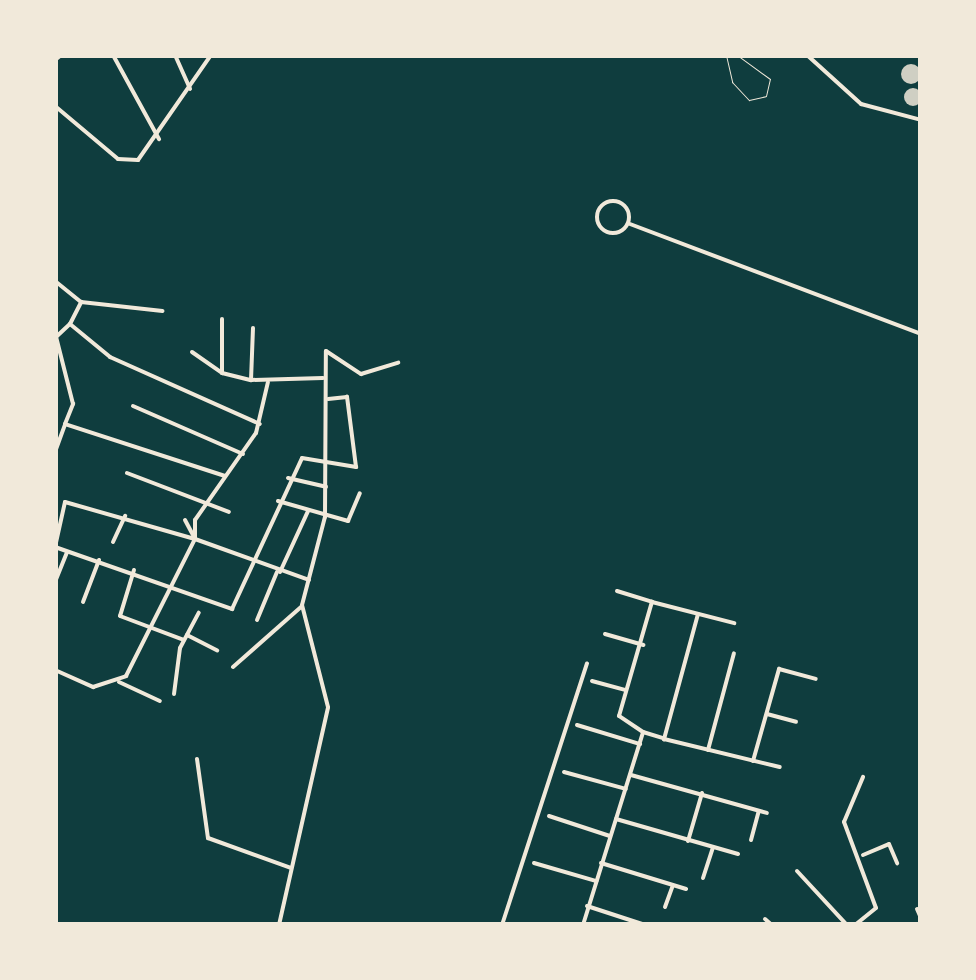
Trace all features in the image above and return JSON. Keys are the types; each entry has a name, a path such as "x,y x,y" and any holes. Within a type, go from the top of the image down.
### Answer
{"street":[{"path":"55,60 60,55"},
{"path":"114,55 159,140"},
{"path":"175,55 190,88"},
{"path":"55,106 118,159 138,160 159,140 211,55"},
{"path":"807,55 860,104 921,120"},
{"path":"630,224 610,233 597,213 617,202 630,224 921,334"},
{"path":"55,281 81,302 164,311"},
{"path":"55,452 65,424 70,381 55,338 70,324 81,302"},
{"path":"222,319 222,373"},
{"path":"70,324 110,357 260,424"},
{"path":"251,380 253,328"},
{"path":"279,925 328,707 302,605 326,517 329,463 324,378 332,348 361,374 398,363"},
{"path":"192,352 222,373 251,380 324,378"},
{"path":"120,682 150,628 168,582 195,539 210,500 260,424 268,382"},
{"path":"308,580 250,564 195,539 125,516 65,502 55,547 134,570 232,609 250,564 276,500 307,456 353,470 359,447 347,397 328,399"},
{"path":"134,406 243,454"},
{"path":"65,424 225,476"},
{"path":"128,472 210,500 229,512"},
{"path":"288,478 326,488"},
{"path":"276,500 348,521 360,492"},
{"path":"257,620 308,511"},
{"path":"113,542 125,516"},
{"path":"186,520 195,539"},
{"path":"55,582 67,552"},
{"path":"83,602 100,560"},
{"path":"134,570 118,610 150,628 217,650"},
{"path":"617,590 734,623"},
{"path":"652,602 620,720 643,732 780,767"},
{"path":"233,666 302,605"},
{"path":"174,694 186,638 199,614"},
{"path":"664,738 698,614"},
{"path":"605,634 643,644"},
{"path":"708,750 734,653"},
{"path":"502,925 587,662"},
{"path":"754,761 779,668 816,679"},
{"path":"55,670 93,687 120,682 160,701"},
{"path":"592,681 628,690"},
{"path":"766,714 796,722"},
{"path":"577,725 640,744"},
{"path":"583,925 643,732"},
{"path":"197,758 208,838 291,868"},
{"path":"564,772 626,789"},
{"path":"632,775 767,813"},
{"path":"855,925 876,908 863,855 844,822 863,777"},
{"path":"688,841 702,794"},
{"path":"752,840 759,811"},
{"path":"548,816 610,836"},
{"path":"616,819 738,854"},
{"path":"863,855 887,844 898,862"},
{"path":"703,878 713,848"},
{"path":"534,863 596,880"},
{"path":"601,863 686,889"},
{"path":"797,871 847,925"},
{"path":"665,907 673,885"},
{"path":"587,906 642,924"},
{"path":"918,909 921,918"},
{"path":"765,918 772,925"}],"path":[{"path":"726,55 732,82 749,100 766,96 770,79 737,55"}],"building":[{"path":"911,64 921,74 911,84 901,74"},
{"path":"913,88 920,90 920,104 913,106 906,104 904,97 906,90"}]}
